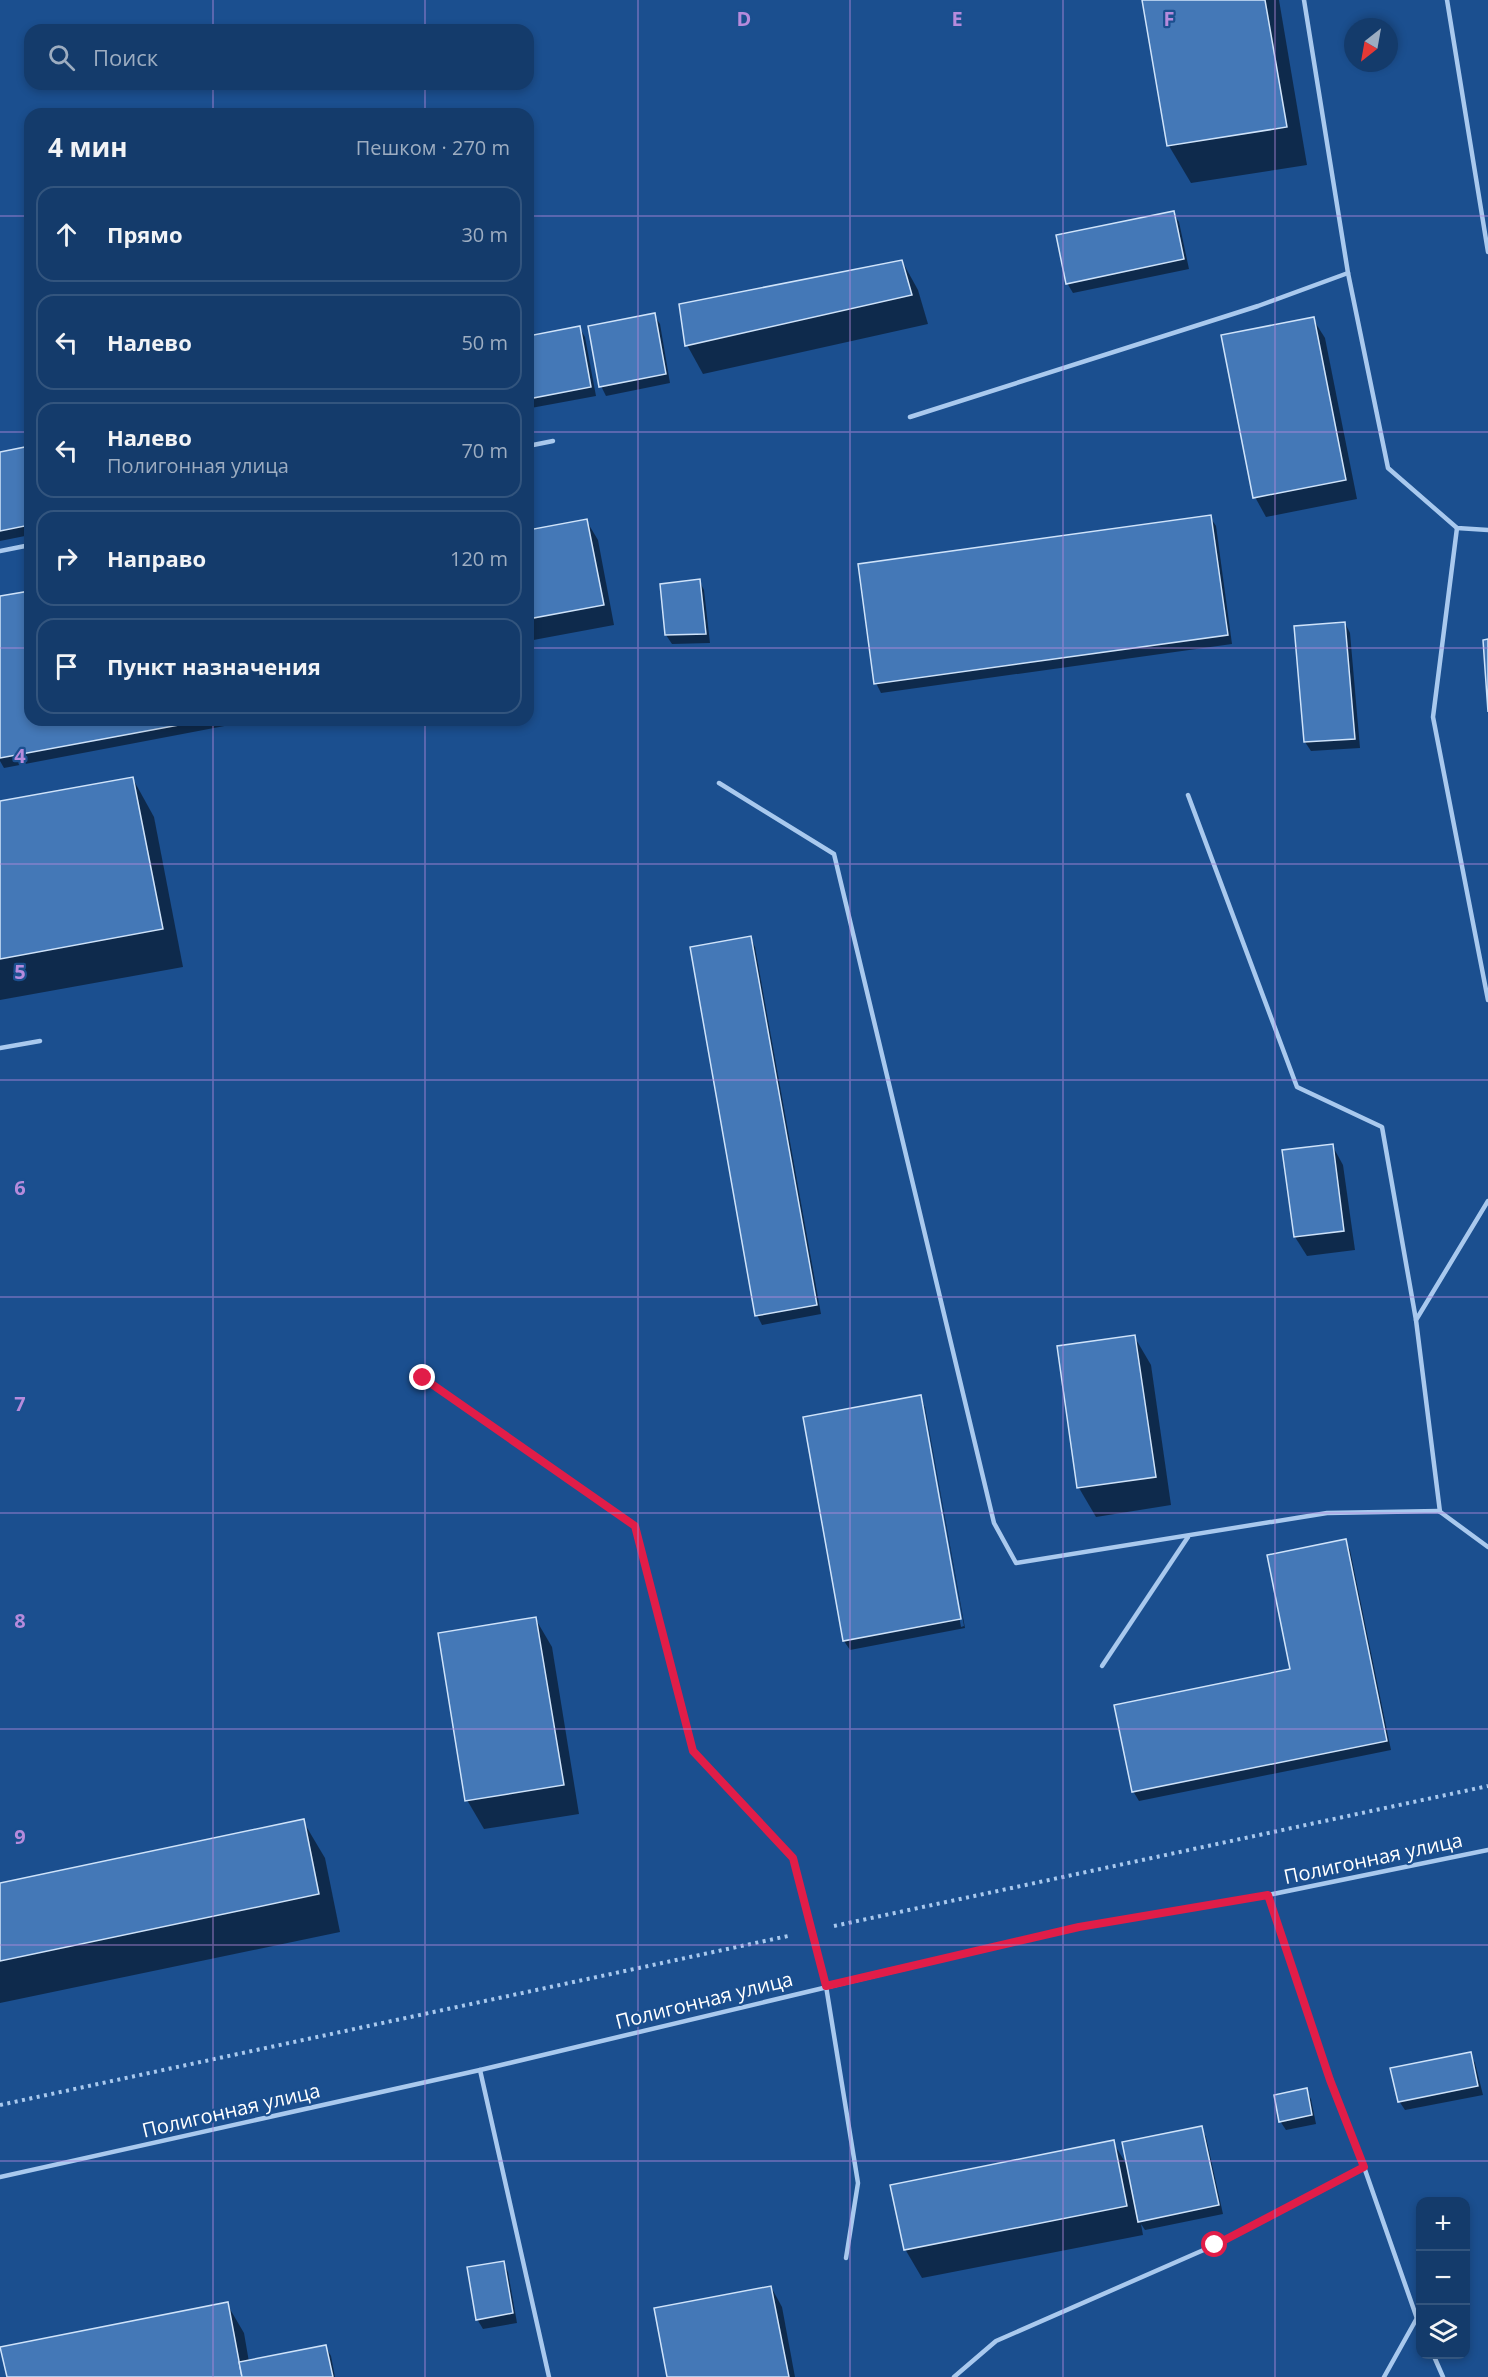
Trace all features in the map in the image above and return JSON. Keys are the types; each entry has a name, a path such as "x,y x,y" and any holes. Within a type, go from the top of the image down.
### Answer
{"lane":[{"path":"1304,0 1348,273 1388,468 1457,528 1488,530"},
{"path":"1447,0 1488,252"},
{"path":"910,417 1258,306 1348,273"},
{"path":"534,445 553,441"},
{"path":"1457,528 1433,717 1488,1000"},
{"path":"0,551 24,546"},
{"path":"719,783 834,854 994,1523 1016,1563 1327,1513 1438,1510 1488,1547"},
{"path":"1188,795 1297,1087 1382,1127 1416,1320 1438,1510"},
{"path":"0,1048 40,1041"},
{"path":"1416,1320 1488,1201"},
{"path":"423,1378 635,1526 693,1751 793,1858 826,1986 858,2183 846,2258"},
{"path":"1102,1666 1188,1537"},
{"name":"Полигонная улица","path":"0,2177 480,2070 1079,1927 1268,1895 1488,1850"},
{"path":"1268,1895 1330,2080 1364,2167 1416,2315"},
{"path":"480,2070 549,2377"},
{"path":"954,2377 996,2341 1215,2245 1364,2167"},
{"path":"1384,2377 1416,2320"},
{"path":"1435,2359 1443,2377"}],"path":[{"path":"0,2105 1488,1786"}],"building":[{"path":"1142,0 1265,0 1287,127 1167,146"},
{"path":"1174,211 1184,259 1066,284 1056,235"},
{"path":"902,260 912,295 685,346 679,304"},
{"path":"655,313 666,374 599,387 588,326"},
{"path":"1314,317 1346,480 1253,498 1221,335"},
{"path":"580,326 591,387 534,398 534,335"},
{"path":"24,447 24,526 0,531 0,452"},
{"path":"1211,515 1228,635 874,684 858,564"},
{"path":"587,519 604,605 534,618 534,529"},
{"path":"700,579 706,634 665,635 660,584"},
{"path":"24,592 24,726 173,726 0,758 0,596"},
{"path":"1345,622 1355,739 1304,742 1294,626"},
{"path":"1488,639 1488,712 1483,640"},
{"path":"133,777 163,929 0,959 0,801"},
{"path":"751,936 817,1305 755,1316 690,947"},
{"path":"1333,1144 1344,1231 1294,1237 1282,1150"},
{"path":"1135,1335 1156,1477 1077,1488 1057,1346"},
{"path":"921,1395 961,1619 843,1641 803,1417"},
{"path":"1346,1539 1387,1741 1132,1792 1114,1705 1290,1669 1267,1555"},
{"path":"536,1617 564,1785 465,1801 438,1633"},
{"path":"304,1819 319,1894 0,1961 0,1883"},
{"path":"1471,2052 1478,2086 1398,2102 1390,2068"},
{"path":"1307,2088 1312,2115 1279,2122 1274,2095"},
{"path":"1202,2126 1219,2205 1138,2222 1122,2142"},
{"path":"1114,2140 1127,2206 904,2250 890,2185"},
{"path":"504,2261 513,2313 476,2320 467,2267"},
{"path":"771,2286 789,2377 667,2377 654,2308"},
{"path":"228,2302 242,2377 7,2377 0,2347"},
{"path":"326,2345 333,2377 242,2377 239,2362"}],"route":[{"path":"423,1378 635,1526 693,1751 793,1858 826,1986 1079,1927 1268,1895 1330,2080 1364,2167 1215,2245"}]}
